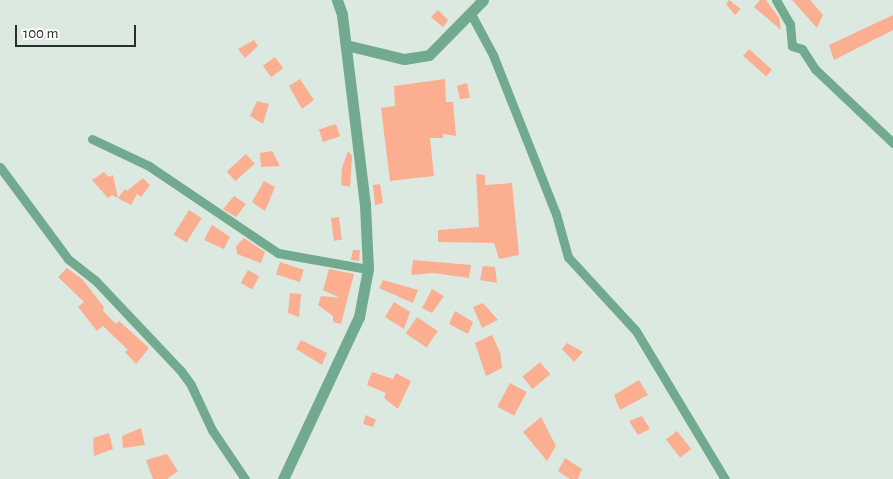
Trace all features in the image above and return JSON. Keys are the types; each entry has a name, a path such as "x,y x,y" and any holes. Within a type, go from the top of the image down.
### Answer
{"street":[{"path":"283,479 360,318 368,269 365,205 342,14 337,0"},
{"path":"346,45 417,59 429,56 483,0"},
{"path":"776,0 790,24 792,46 802,49 815,68 893,143"},
{"path":"471,14 493,55 556,214 568,257 636,331 725,479"},
{"path":"92,139 149,166 278,252 368,269"},
{"path":"0,167 68,259 95,280 181,371 191,385 212,430 245,479"}],"building":[{"path":"729,0 741,9 735,15 726,4"},
{"path":"760,0 766,0 779,18 781,30 754,7"},
{"path":"792,0 810,0 823,15 817,28"},
{"path":"438,10 448,20 443,27 431,17"},
{"path":"893,15 893,30 834,60 829,45"},
{"path":"254,40 258,46 245,58 238,49"},
{"path":"749,49 772,70 766,76 743,56"},
{"path":"275,57 283,68 271,77 263,66"},
{"path":"300,79 314,100 302,109 289,86"},
{"path":"445,79 446,102 453,102 456,136 443,134 443,138 430,138 434,176 390,181 381,108 395,106 394,86"},
{"path":"467,83 470,98 460,99 457,86"},
{"path":"257,101 269,104 263,124 250,116"},
{"path":"336,124 340,136 323,142 319,130"},
{"path":"272,151 280,166 261,167 260,153"},
{"path":"348,151 352,156 350,187 341,185 342,168"},
{"path":"246,154 255,164 235,181 227,171"},
{"path":"104,172 109,177 113,175 118,198 125,189 127,191 143,178 150,185 141,197 137,194 131,205 112,195 108,198 92,180"},
{"path":"476,174 485,175 485,185 512,183 519,255 499,259 494,243 438,242 438,230 479,227"},
{"path":"264,181 275,187 265,211 252,202"},
{"path":"380,184 383,203 375,205 373,185"},
{"path":"234,196 246,204 236,217 223,209"},
{"path":"189,210 202,218 186,243 174,235"},
{"path":"339,217 342,240 334,241 331,218"},
{"path":"212,225 230,237 224,249 204,240"},
{"path":"244,238 265,252 261,263 237,254 236,246"},
{"path":"353,250 360,250 359,261 351,260"},
{"path":"413,260 471,265 469,278 433,273 411,275"},
{"path":"280,262 304,270 300,282 276,274"},
{"path":"483,266 495,267 497,283 480,280"},
{"path":"67,268 82,279 104,307 103,311 116,324 119,321 149,348 136,364 125,352 128,350 103,326 97,331 78,307 84,302 58,277"},
{"path":"329,269 354,274 341,324 333,322 333,316 318,305 321,296 340,298 323,290"},
{"path":"248,270 259,276 252,289 241,283"},
{"path":"383,280 418,290 413,303 379,288"},
{"path":"432,289 444,296 432,313 422,308"},
{"path":"290,293 301,294 299,317 288,313"},
{"path":"394,302 410,312 404,329 385,317"},
{"path":"483,303 498,320 482,328 473,307"},
{"path":"455,311 473,322 468,334 449,324"},
{"path":"417,317 438,331 427,348 406,334"},
{"path":"492,335 500,352 502,368 486,376 475,343"},
{"path":"301,340 327,353 322,365 296,349"},
{"path":"567,343 583,352 574,362 562,349"},
{"path":"540,362 550,374 533,389 522,377"},
{"path":"372,372 393,379 396,373 411,381 398,409 384,398 386,393 367,385"},
{"path":"639,380 648,395 620,410 614,395"},
{"path":"510,383 527,392 514,416 497,407"},
{"path":"366,415 376,420 373,427 363,424"},
{"path":"642,416 650,429 638,435 629,421"},
{"path":"541,417 556,446 547,461 523,432"},
{"path":"141,428 145,445 123,448 122,436"},
{"path":"677,431 691,449 680,458 666,440"},
{"path":"109,433 113,449 94,456 93,438"},
{"path":"167,454 178,471 167,479 153,479 146,460"},
{"path":"565,458 582,469 578,479 570,479 558,471"}]}
